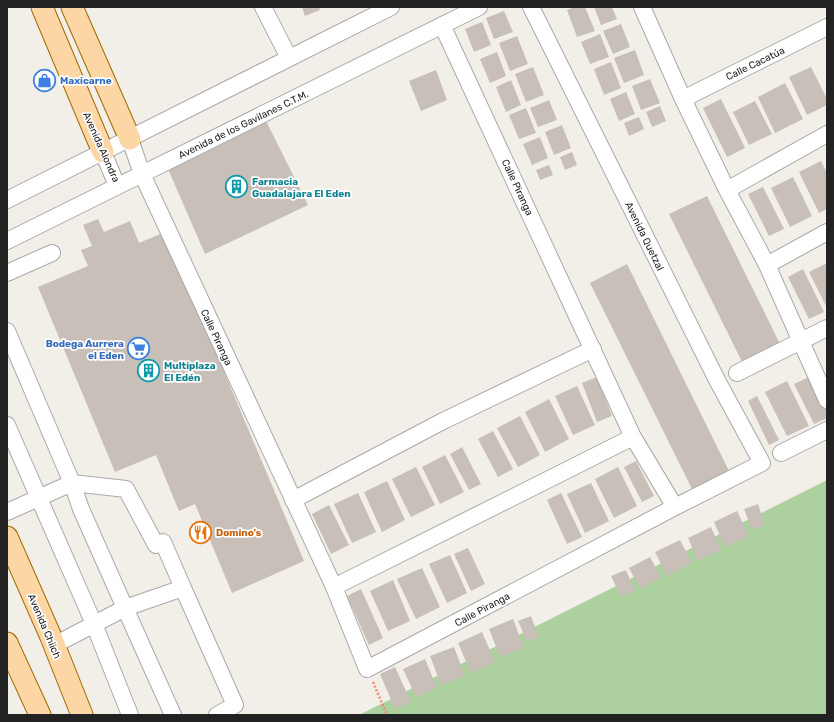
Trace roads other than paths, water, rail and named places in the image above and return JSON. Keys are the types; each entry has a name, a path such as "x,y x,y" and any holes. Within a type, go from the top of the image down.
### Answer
{"main road":[{"name":"Avenida Alondra","path":"42,7 103,152"},
{"path":"72,7 130,139"},
{"name":"Avenida Chiich","path":"7,537 54,644 82,715"},
{"path":"7,643 40,715"}],"street":[{"path":"263,7 289,58"},
{"path":"7,200 391,7"},
{"name":"Avenida de los Gavilanes C.T.M.","path":"142,174 479,7"},
{"name":"Avenida Quetzal","path":"531,7 718,382 762,463"},
{"path":"646,8 683,99 727,190 767,265 827,400"},
{"name":"Calle Piranga","path":"442,25 634,437 675,507"},
{"name":"Calle Cacatúa","path":"683,99 827,27"},
{"path":"727,190 827,134"},
{"path":"130,139 142,174"},
{"name":"Avenida Alondra","path":"103,152 117,186 142,174"},
{"name":"Calle Piranga","path":"142,174 334,586 367,669 675,507 762,463"},
{"path":"7,241 117,186"},
{"path":"767,265 827,232"},
{"path":"7,273 52,253"},
{"path":"737,374 827,328"},
{"path":"7,331 72,483 81,509 173,715"},
{"path":"293,500 442,421 593,349"},
{"path":"7,425 94,624 130,715"},
{"path":"781,453 827,430"},
{"path":"334,586 634,437"},
{"path":"7,512 72,483 126,489 156,544 163,542 235,705 217,715"},
{"path":"54,644 125,608 183,588"}],"place":[{"name":"Maxicarne","path":"45,80"},
{"name":"Farmacia Guadalajara El Eden","path":"237,187"},
{"name":"Bodega Aurrera el Eden","path":"139,349"},
{"name":"Multiplaza El Edén","path":"148,371"},
{"name":"Domino's","path":"200,532"}]}
